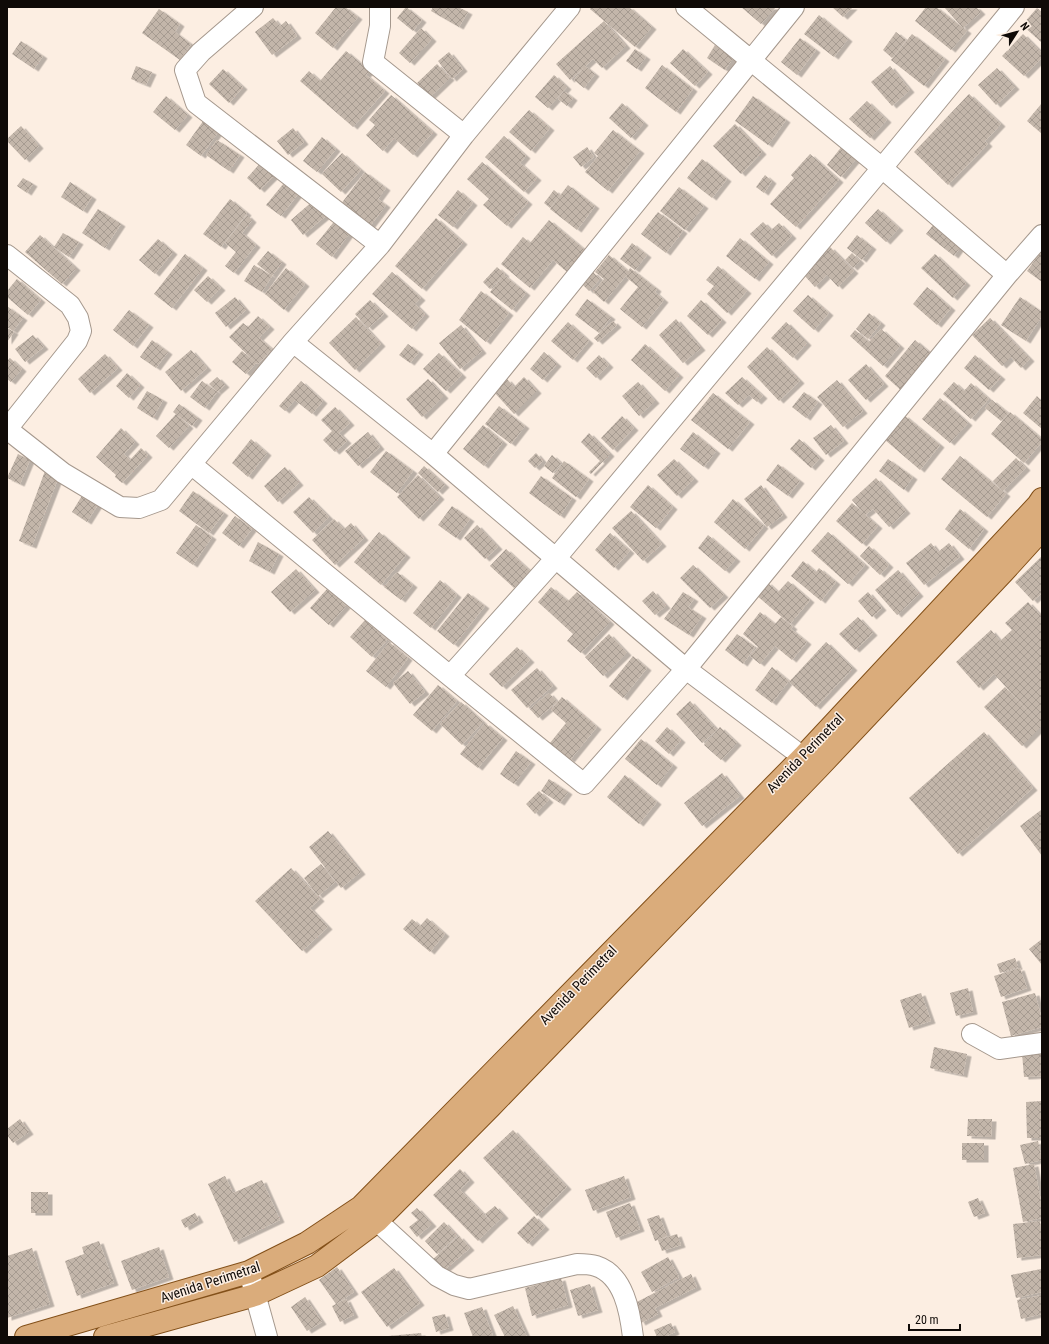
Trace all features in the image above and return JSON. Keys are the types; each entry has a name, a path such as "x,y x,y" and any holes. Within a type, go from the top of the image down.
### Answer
{"main road":[{"name":"Avenida Perimetral","path":"26,1337 249,1272 307,1243 361,1207 802,757 1038,505 1042,498"},
{"name":"Avenida Perimetral","path":"105,1337 254,1295 317,1266 378,1221 807,780 999,577 1042,529"}],"street":[{"path":"253,7 201,52 186,70 196,103 380,245"},
{"path":"380,7 380,26 373,62 464,135"},
{"path":"7,255 70,305 78,318 81,331 77,341 7,429 64,473 120,507 139,508 161,500 293,342 380,245 464,135 570,7"},
{"path":"686,7 882,168 1007,275"},
{"path":"432,454 794,7"},
{"path":"450,676 556,558 882,168 1014,7"},
{"path":"191,464 584,784 686,669 1007,275 1042,235"},
{"path":"293,342 432,454 686,669 802,757"},
{"path":"972,1034 999,1049 1042,1043"},
{"path":"378,1221 437,1276 454,1285 469,1289 577,1264 595,1265 610,1273 621,1288 631,1317 633,1337"},
{"path":"249,1272 254,1295 267,1337"}],"building":[{"path":"336,7 345,7 358,17 333,48 315,33"},
{"path":"406,7 422,20 413,31 397,18"},
{"path":"433,7 458,7 468,12 459,27 431,11"},
{"path":"591,7 629,7 652,27 635,47 590,9"},
{"path":"741,7 776,7 761,24"},
{"path":"832,7 853,7 843,17"},
{"path":"926,7 936,7 967,31 951,50 915,21"},
{"path":"944,7 976,7 981,12 963,28"},
{"path":"1037,8 1042,12 1042,43 1022,25"},
{"path":"159,9 180,24 175,32 191,44 180,60 142,33"},
{"path":"819,15 848,39 834,57 804,34"},
{"path":"273,18 280,26 286,21 297,36 272,55 255,32"},
{"path":"604,21 626,46 602,68 593,59 570,80 556,64"},
{"path":"421,28 432,39 410,63 399,53"},
{"path":"896,32 906,40 892,58 883,50"},
{"path":"912,34 945,59 924,86 891,60"},
{"path":"1023,34 1042,53 1042,58 1024,76 1002,56"},
{"path":"800,38 816,50 797,75 781,62"},
{"path":"21,41 43,56 34,69 12,54"},
{"path":"715,45 733,58 725,70 707,58"},
{"path":"635,49 646,57 637,69 626,61"},
{"path":"683,49 708,72 695,86 670,63"},
{"path":"346,51 370,71 366,75 385,91 353,127 300,81 309,71 320,81"},
{"path":"449,52 463,69 452,79 438,61"},
{"path":"437,64 450,78 430,97 417,83"},
{"path":"662,65 693,89 676,112 645,88"},
{"path":"136,66 152,72 146,85 131,79"},
{"path":"585,66 595,74 584,88 574,80"},
{"path":"890,66 910,90 892,106 871,82"},
{"path":"997,68 1015,87 996,105 978,85"},
{"path":"223,69 243,87 229,103 209,84"},
{"path":"554,75 567,87 548,108 535,97"},
{"path":"564,91 573,98 567,106 558,99"},
{"path":"969,94 1001,124 985,141 988,144 948,185 914,152"},
{"path":"391,95 433,132 413,155 394,138 383,151 366,135 375,125 369,120"},
{"path":"166,96 188,115 175,130 153,112"},
{"path":"753,96 786,120 768,145 735,121"},
{"path":"867,101 887,120 870,138 849,119"},
{"path":"622,103 644,123 631,138 609,118"},
{"path":"1042,103 1042,134 1027,121"},
{"path":"529,110 550,128 531,151 509,132"},
{"path":"204,120 219,131 201,156 186,145"},
{"path":"735,124 762,152 741,174 713,146"},
{"path":"21,126 39,146 25,160 7,141 7,139"},
{"path":"293,128 304,142 288,155 277,141"},
{"path":"613,130 640,151 608,191 585,172 598,156 594,153"},
{"path":"504,136 526,156 520,163 537,178 524,192 485,157"},
{"path":"322,137 336,149 317,172 303,161"},
{"path":"217,140 240,155 229,171 206,155"},
{"path":"843,145 857,158 841,177 827,165"},
{"path":"587,147 594,157 581,167 573,157"},
{"path":"342,153 361,170 341,192 322,174"},
{"path":"810,154 839,180 796,227 770,204 794,178 791,175"},
{"path":"264,159 278,172 260,190 247,178"},
{"path":"702,159 727,179 712,198 687,178"},
{"path":"482,162 528,202 507,226 483,205 489,199 467,179"},
{"path":"365,172 386,188 378,199 386,205 370,226 341,204"},
{"path":"765,175 772,181 764,193 756,187"},
{"path":"23,178 33,184 27,193 17,186"},
{"path":"288,178 302,189 281,216 266,205"},
{"path":"70,182 92,197 83,211 61,197"},
{"path":"568,185 595,206 577,230 550,209"},
{"path":"679,187 704,206 685,230 660,211"},
{"path":"458,190 473,203 453,227 438,215"},
{"path":"554,190 560,195 550,208 544,203"},
{"path":"230,199 247,213 221,247 203,234"},
{"path":"314,200 327,215 303,235 291,220"},
{"path":"98,209 121,224 105,248 82,233"},
{"path":"878,209 899,228 886,242 865,223"},
{"path":"658,212 683,231 666,253 641,234"},
{"path":"247,215 252,220 242,233 256,245 234,273 225,266 236,252 225,243"},
{"path":"337,218 352,230 332,257 316,244"},
{"path":"436,218 463,242 422,289 395,266"},
{"path":"549,220 585,250 567,272 553,260 530,288 501,264 523,237 530,243"},
{"path":"763,222 771,230 779,223 792,236 772,256 750,234"},
{"path":"934,224 961,246 954,256 926,234"},
{"path":"63,233 79,242 69,257 54,247"},
{"path":"40,235 76,268 62,284 25,252"},
{"path":"857,235 872,247 862,260 847,248"},
{"path":"740,238 769,262 755,279 726,256"},
{"path":"158,239 173,252 155,274 139,260"},
{"path":"632,243 647,255 635,270 620,259"},
{"path":"830,247 854,271 838,287 827,275 815,287 803,274"},
{"path":"268,251 282,262 272,276 257,264"},
{"path":"852,253 860,261 853,268 845,260"},
{"path":"1040,253 1042,254 1042,282 1027,271"},
{"path":"185,254 203,268 172,308 154,294"},
{"path":"935,254 966,283 953,298 921,268"},
{"path":"609,255 629,272 604,302 593,292 604,279 595,272"},
{"path":"254,265 272,276 262,292 244,281"},
{"path":"718,266 747,291 727,313 707,294 714,286 706,280"},
{"path":"497,267 505,274 490,289 483,282"},
{"path":"286,268 305,284 284,310 265,294"},
{"path":"630,268 657,289 655,292 664,300 642,327 620,309 638,287 626,277"},
{"path":"392,272 421,298 415,304 425,314 412,329 372,294"},
{"path":"593,272 600,279 589,291 582,284"},
{"path":"504,275 526,293 512,310 490,292"},
{"path":"208,276 221,288 207,302 194,290"},
{"path":"17,279 41,300 28,315 7,297 7,291"},
{"path":"927,287 951,308 937,325 913,304"},
{"path":"481,291 509,313 486,342 459,320"},
{"path":"808,295 829,313 814,330 793,311"},
{"path":"235,297 246,310 226,327 215,313"},
{"path":"1020,297 1042,312 1042,316 1026,341 1001,325"},
{"path":"587,299 611,317 599,333 575,315"},
{"path":"370,300 384,314 368,328 355,314"},
{"path":"701,300 722,320 708,335 687,316"},
{"path":"7,306 23,318 13,331 7,327"},
{"path":"129,310 149,325 133,346 113,330"},
{"path":"869,313 881,323 868,339 856,329"},
{"path":"258,316 270,327 259,338 272,349 246,374 232,362 242,351 255,362 229,337 243,323 248,327"},
{"path":"356,317 381,344 355,370 329,343"},
{"path":"990,318 1030,359 1021,368 1011,357 1002,366 972,335"},
{"path":"676,319 701,348 683,363 659,335"},
{"path":"613,321 617,325 598,342 594,338"},
{"path":"568,322 589,341 573,360 551,341"},
{"path":"786,322 807,343 793,358 771,338"},
{"path":"461,325 482,351 460,369 439,343"},
{"path":"7,328 14,332 7,342"},
{"path":"881,329 900,346 883,366 850,336 855,330 869,342"},
{"path":"33,335 44,347 25,362 15,349"},
{"path":"152,340 168,352 156,368 140,357"},
{"path":"915,340 935,357 904,393 885,376"},
{"path":"408,344 419,352 410,363 399,355"},
{"path":"645,344 679,375 665,391 631,360"},
{"path":"767,347 800,381 779,401 747,367"},
{"path":"191,350 207,368 181,391 165,372"},
{"path":"544,352 557,364 543,380 530,369"},
{"path":"439,353 462,375 446,391 423,369"},
{"path":"105,354 118,368 90,393 78,379"},
{"path":"599,355 609,365 596,378 586,368"},
{"path":"975,355 1001,377 989,390 964,368"},
{"path":"10,358 22,369 11,382 7,379 7,361"},
{"path":"866,364 884,384 866,400 848,380"},
{"path":"127,373 140,385 129,398 116,386"},
{"path":"217,377 225,385 217,392 209,384"},
{"path":"524,377 537,391 514,414 494,392 507,379 514,387"},
{"path":"742,377 763,396 757,402 749,395 738,405 725,393"},
{"path":"428,379 444,396 422,417 406,399"},
{"path":"837,380 863,411 843,427 817,397"},
{"path":"202,381 217,392 205,408 190,397"},
{"path":"301,381 323,401 312,414 295,400 285,411 279,406"},
{"path":"638,382 655,401 639,416 622,396"},
{"path":"954,382 964,391 971,383 989,399 971,419 943,394"},
{"path":"147,391 163,400 153,418 137,408"},
{"path":"804,392 818,402 806,418 792,407"},
{"path":"713,393 750,422 728,449 691,420"},
{"path":"1037,396 1042,401 1042,429 1023,413"},
{"path":"940,398 968,423 950,443 922,419"},
{"path":"992,400 1008,413 1001,421 985,408"},
{"path":"179,404 198,418 192,426 173,412"},
{"path":"499,406 525,426 511,444 485,424"},
{"path":"335,407 350,423 339,433 347,441 335,452 323,440 332,431 321,420"},
{"path":"1010,412 1042,439 1042,442 1024,463 991,434"},
{"path":"176,414 189,426 169,448 156,436"},
{"path":"904,415 940,445 920,470 884,439"},
{"path":"622,416 634,428 613,450 601,438"},
{"path":"483,425 503,442 484,466 463,449"},
{"path":"831,425 844,441 826,455 813,438"},
{"path":"121,428 135,442 124,454 130,460 141,448 148,455 122,483 115,477 116,475 96,457"},
{"path":"368,432 380,447 358,466 345,451"},
{"path":"693,432 716,451 704,467 680,449"},
{"path":"589,433 610,454 591,474 589,472 600,461 581,442"},
{"path":"251,439 267,453 248,477 232,463"},
{"path":"799,439 820,458 811,468 790,449"},
{"path":"386,451 413,471 397,493 370,472"},
{"path":"536,453 543,461 535,468 528,461"},
{"path":"18,454 30,460 20,484 7,478"},
{"path":"552,455 561,463 553,473 544,466"},
{"path":"960,456 1006,494 987,517 941,479"},
{"path":"1016,458 1026,468 1003,491 993,481"},
{"path":"674,459 694,479 677,496 657,475"},
{"path":"888,459 913,477 904,490 879,471"},
{"path":"564,461 589,479 576,497 552,478"},
{"path":"778,464 800,481 788,496 766,480"},
{"path":"424,466 445,485 438,492 418,473"},
{"path":"285,467 299,483 278,502 264,486"},
{"path":"45,471 59,476 32,546 19,541"},
{"path":"418,475 440,497 419,519 397,497"},
{"path":"541,476 572,498 560,516 529,493"},
{"path":"876,478 906,511 889,527 873,509 865,515 852,500"},
{"path":"648,485 673,507 656,528 630,507"},
{"path":"761,485 783,515 767,527 744,499"},
{"path":"193,491 224,513 209,533 179,511"},
{"path":"83,494 99,503 87,522 72,512"},
{"path":"309,497 329,517 313,533 293,512"},
{"path":"733,499 764,526 745,549 714,522"},
{"path":"852,503 878,526 862,544 836,521"},
{"path":"452,506 470,519 456,538 438,525"},
{"path":"960,509 984,529 969,549 945,529"},
{"path":"631,511 662,544 643,561 612,528"},
{"path":"235,516 252,529 239,546 222,533"},
{"path":"334,519 344,529 351,523 364,538 335,565 312,540"},
{"path":"196,525 212,537 193,565 176,553"},
{"path":"477,525 498,547 485,559 464,538"},
{"path":"379,532 406,555 381,585 354,562"},
{"path":"828,532 865,565 848,584 811,551"},
{"path":"610,533 630,551 614,568 595,550"},
{"path":"708,535 736,559 725,571 698,548"},
{"path":"258,542 279,554 270,572 249,561"},
{"path":"931,543 938,552 949,543 960,557 924,585 906,563"},
{"path":"869,546 889,565 880,575 860,556"},
{"path":"506,549 530,571 514,588 490,566"},
{"path":"1042,556 1042,593 1033,601 1015,582"},
{"path":"803,561 816,572 819,568 836,582 821,601 791,576"},
{"path":"693,565 724,595 710,608 680,578"},
{"path":"296,569 315,590 290,612 271,592"},
{"path":"898,570 919,594 897,615 875,590"},
{"path":"397,572 413,585 401,600 384,587"},
{"path":"440,580 457,595 431,628 413,613"},
{"path":"788,581 810,600 790,624 756,595 767,582 778,592"},
{"path":"551,587 568,601 577,592 610,622 581,653 567,641 573,634 538,602"},
{"path":"327,589 346,606 329,625 310,608"},
{"path":"653,591 666,606 655,615 642,601"},
{"path":"683,592 694,599 688,607 702,616 689,635 664,619"},
{"path":"868,592 882,608 872,617 858,601"},
{"path":"468,593 485,606 454,645 437,631"},
{"path":"1028,602 1042,617 1042,726 1022,746 984,707 1005,687 1039,723 994,674 979,688 956,662 991,630 1000,641 1012,630 1005,623"},
{"path":"760,612 775,624 781,617 793,627 791,629 807,642 792,660 775,646 760,664 750,656 758,647 743,634"},
{"path":"858,617 873,633 855,650 839,634"},
{"path":"365,620 387,640 372,657 350,637"},
{"path":"609,634 627,653 603,676 585,657"},
{"path":"737,634 755,647 743,664 725,650"},
{"path":"389,642 408,658 386,687 366,671"},
{"path":"826,642 853,668 816,707 789,682"},
{"path":"517,647 530,660 502,687 489,674"},
{"path":"633,656 647,668 623,698 609,686"},
{"path":"772,667 789,681 772,703 755,690"},
{"path":"537,668 553,686 527,708 511,690"},
{"path":"408,671 425,692 410,704 393,683"},
{"path":"438,685 457,701 432,731 413,715"},
{"path":"549,693 557,702 538,718 530,709"},
{"path":"562,697 597,727 570,760 550,743 566,723 551,710"},
{"path":"690,701 717,730 702,743 676,714"},
{"path":"461,702 483,722 462,745 440,724"},
{"path":"485,723 503,738 478,768 460,754"},
{"path":"667,727 681,740 669,754 655,741"},
{"path":"720,727 737,743 721,760 704,745"},
{"path":"984,732 1033,788 958,854 909,798"},
{"path":"641,739 673,765 657,785 625,759"},
{"path":"516,751 531,762 514,784 500,774"},
{"path":"722,773 740,796 702,826 684,803"},
{"path":"625,775 657,802 639,824 607,797"},
{"path":"549,779 568,792 560,803 541,791"},
{"path":"539,791 549,800 535,814 526,804"},
{"path":"1041,810 1042,812 1042,856 1020,826"},
{"path":"328,831 361,872 341,888 309,847"},
{"path":"321,864 335,882 318,896 304,878"},
{"path":"291,868 320,899 310,908 328,927 302,951 255,901"},
{"path":"427,918 445,934 430,952 403,929 412,919 420,926"},
{"path":"1042,939 1042,965 1029,949"},
{"path":"1015,958 1018,967 1000,973 997,964"},
{"path":"1020,968 1027,988 1001,997 994,976"},
{"path":"968,988 973,1012 956,1016 950,993"},
{"path":"921,993 931,1021 909,1028 900,1000"},
{"path":"1035,993 1042,1020 1042,1027 1011,1036 1002,1002"},
{"path":"934,1047 967,1054 963,1075 930,1068"},
{"path":"1042,1052 1042,1076 1024,1077 1022,1053"},
{"path":"1042,1101 1042,1138 1027,1138 1026,1102"},
{"path":"20,1119 29,1132 13,1143 7,1135 7,1129"},
{"path":"968,1119 992,1119 991,1137 967,1136"},
{"path":"513,1130 567,1187 537,1216 483,1158"},
{"path":"1038,1141 1042,1160 1025,1164 1020,1145"},
{"path":"962,1143 984,1143 984,1160 962,1160"},
{"path":"1034,1164 1042,1207 1042,1218 1023,1222 1013,1168"},
{"path":"460,1169 470,1180 460,1190 492,1223 485,1214 495,1206 504,1216 478,1241 433,1195"},
{"path":"225,1176 233,1193 262,1180 280,1220 234,1242 208,1184"},
{"path":"624,1176 631,1197 593,1211 585,1190"},
{"path":"31,1192 48,1192 48,1213 31,1213"},
{"path":"978,1198 985,1213 974,1217 968,1202"},
{"path":"630,1203 640,1229 616,1238 606,1212"},
{"path":"417,1208 432,1224 417,1237 409,1227 418,1220 411,1213"},
{"path":"195,1213 199,1220 185,1228 181,1220"},
{"path":"659,1215 667,1236 655,1241 647,1219"},
{"path":"534,1216 545,1227 528,1244 517,1233"},
{"path":"1040,1221 1042,1255 1017,1258 1013,1224"},
{"path":"444,1222 457,1236 437,1254 425,1241"},
{"path":"677,1234 681,1245 662,1251 658,1240"},
{"path":"459,1236 470,1248 442,1272 432,1260"},
{"path":"99,1241 114,1283 77,1296 65,1261 84,1254 82,1247"},
{"path":"159,1247 169,1277 132,1290 121,1261"},
{"path":"32,1248 50,1304 7,1318 7,1256"},
{"path":"668,1257 679,1277 652,1292 641,1272"},
{"path":"337,1267 354,1292 336,1304 319,1280"},
{"path":"394,1268 420,1303 387,1327 361,1292"},
{"path":"1041,1269 1042,1292 1016,1298 1011,1275"},
{"path":"691,1274 697,1287 655,1308 658,1314 641,1323 631,1305"},
{"path":"561,1278 568,1305 532,1316 525,1288"},
{"path":"590,1284 598,1310 578,1316 570,1290"},
{"path":"1042,1295 1042,1314 1021,1319 1017,1300"},
{"path":"305,1297 322,1322 307,1331 291,1307"},
{"path":"346,1299 354,1315 340,1322 332,1306"},
{"path":"513,1306 527,1337 505,1337 494,1315"},
{"path":"482,1307 493,1336 473,1337 464,1313"},
{"path":"445,1314 449,1328 436,1332 432,1317"},
{"path":"671,1323 675,1332 665,1337 657,1337 654,1330"},
{"path":"421,1333 422,1337 388,1337 388,1336"}]}
